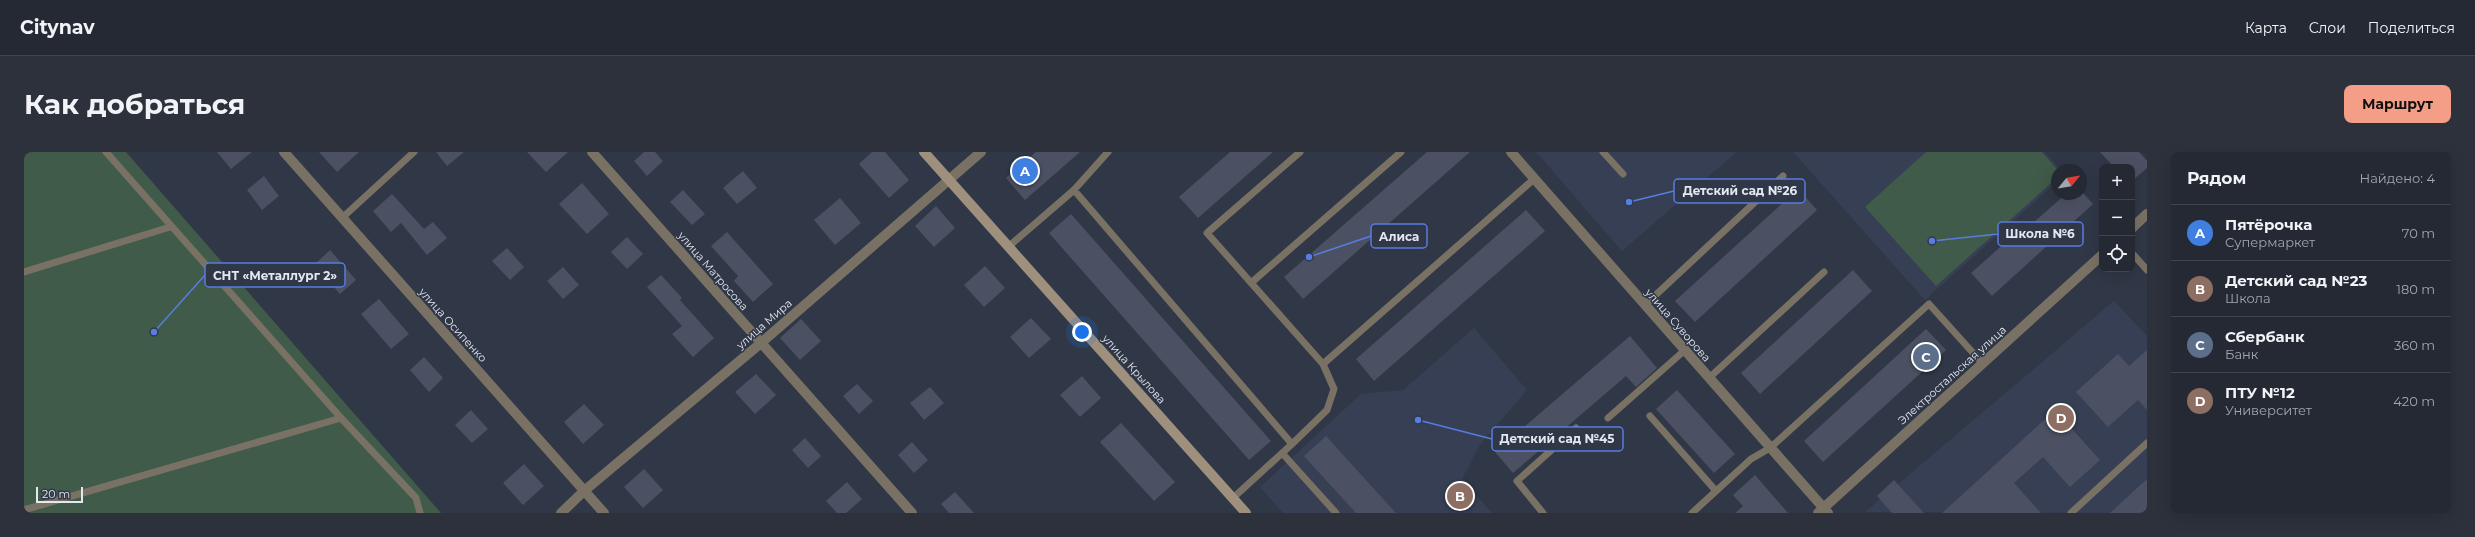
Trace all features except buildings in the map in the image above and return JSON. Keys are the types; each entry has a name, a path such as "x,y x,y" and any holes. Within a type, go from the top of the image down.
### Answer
{"main road":[{"name":"улица Крылова","path":"924,152 1246,513"}],"street":[{"name":"улица Осипенко","path":"284,152 604,513"},
{"name":"улица Матросова","path":"592,152 912,513"},
{"name":"улица Мира","path":"561,513 584,491 761,343 981,152"},
{"name":"улица Суворова","path":"1511,152 1685,350 1823,511"},
{"path":"2135,225 2147,214"},
{"name":"Электростальская улица","path":"1823,511 2099,258"}],"lane":[{"path":"106,152 170,227 341,418 416,498 420,513"},
{"path":"342,218 414,152"},
{"path":"1008,247 1074,190 1108,152"},
{"path":"1233,498 1327,410 1334,389 1323,364 1207,233 1300,152"},
{"path":"1251,283 1401,152"},
{"path":"1603,152 1623,174"},
{"path":"1645,305 1783,176"},
{"path":"1323,364 1534,179"},
{"path":"1074,190 1292,444"},
{"path":"24,272 170,227"},
{"path":"2135,256 2147,270"},
{"path":"1709,378 1824,272"},
{"path":"1692,513 1752,459 1770,448 1929,304 1983,364"},
{"path":"1608,418 1685,350"},
{"path":"1650,416 1716,491"},
{"path":"24,510 341,418"},
{"path":"1543,513 1517,481 1576,428"},
{"path":"2071,513 2147,443"},
{"path":"1282,453 1336,513"}],"shaded area":[{"path":"1536,152 1737,152 1622,251"},
{"path":"1793,152 2045,152 2056,164 2051,164 2051,187 1925,300"},
{"path":"2114,301 2147,336 2147,499 2134,513 1865,512"},
{"path":"1474,328 1527,390 1480,445 1462,479 1492,513 1283,513 1260,487 1361,394 1403,390"}],"green space":[{"path":"24,152 126,152 441,513 24,513"},
{"path":"1926,152 2042,152 2053,164 2051,164 2051,183 1936,286 1865,207"}],"place":[{"name":"Пятёрочка","path":"1025,171"},
{"name":"Детский сад №26","path":"1629,202"},
{"name":"Школа №6","path":"1932,241"},
{"name":"Алиса","path":"1309,257"},
{"name":"СНТ «Металлург 2»","path":"154,332"},
{"name":"Сбербанк","path":"1926,357"},
{"name":"ПТУ №12","path":"2061,418"},
{"name":"Детский сад №45","path":"1418,420"},
{"name":"Детский сад №23","path":"1460,496"}]}
